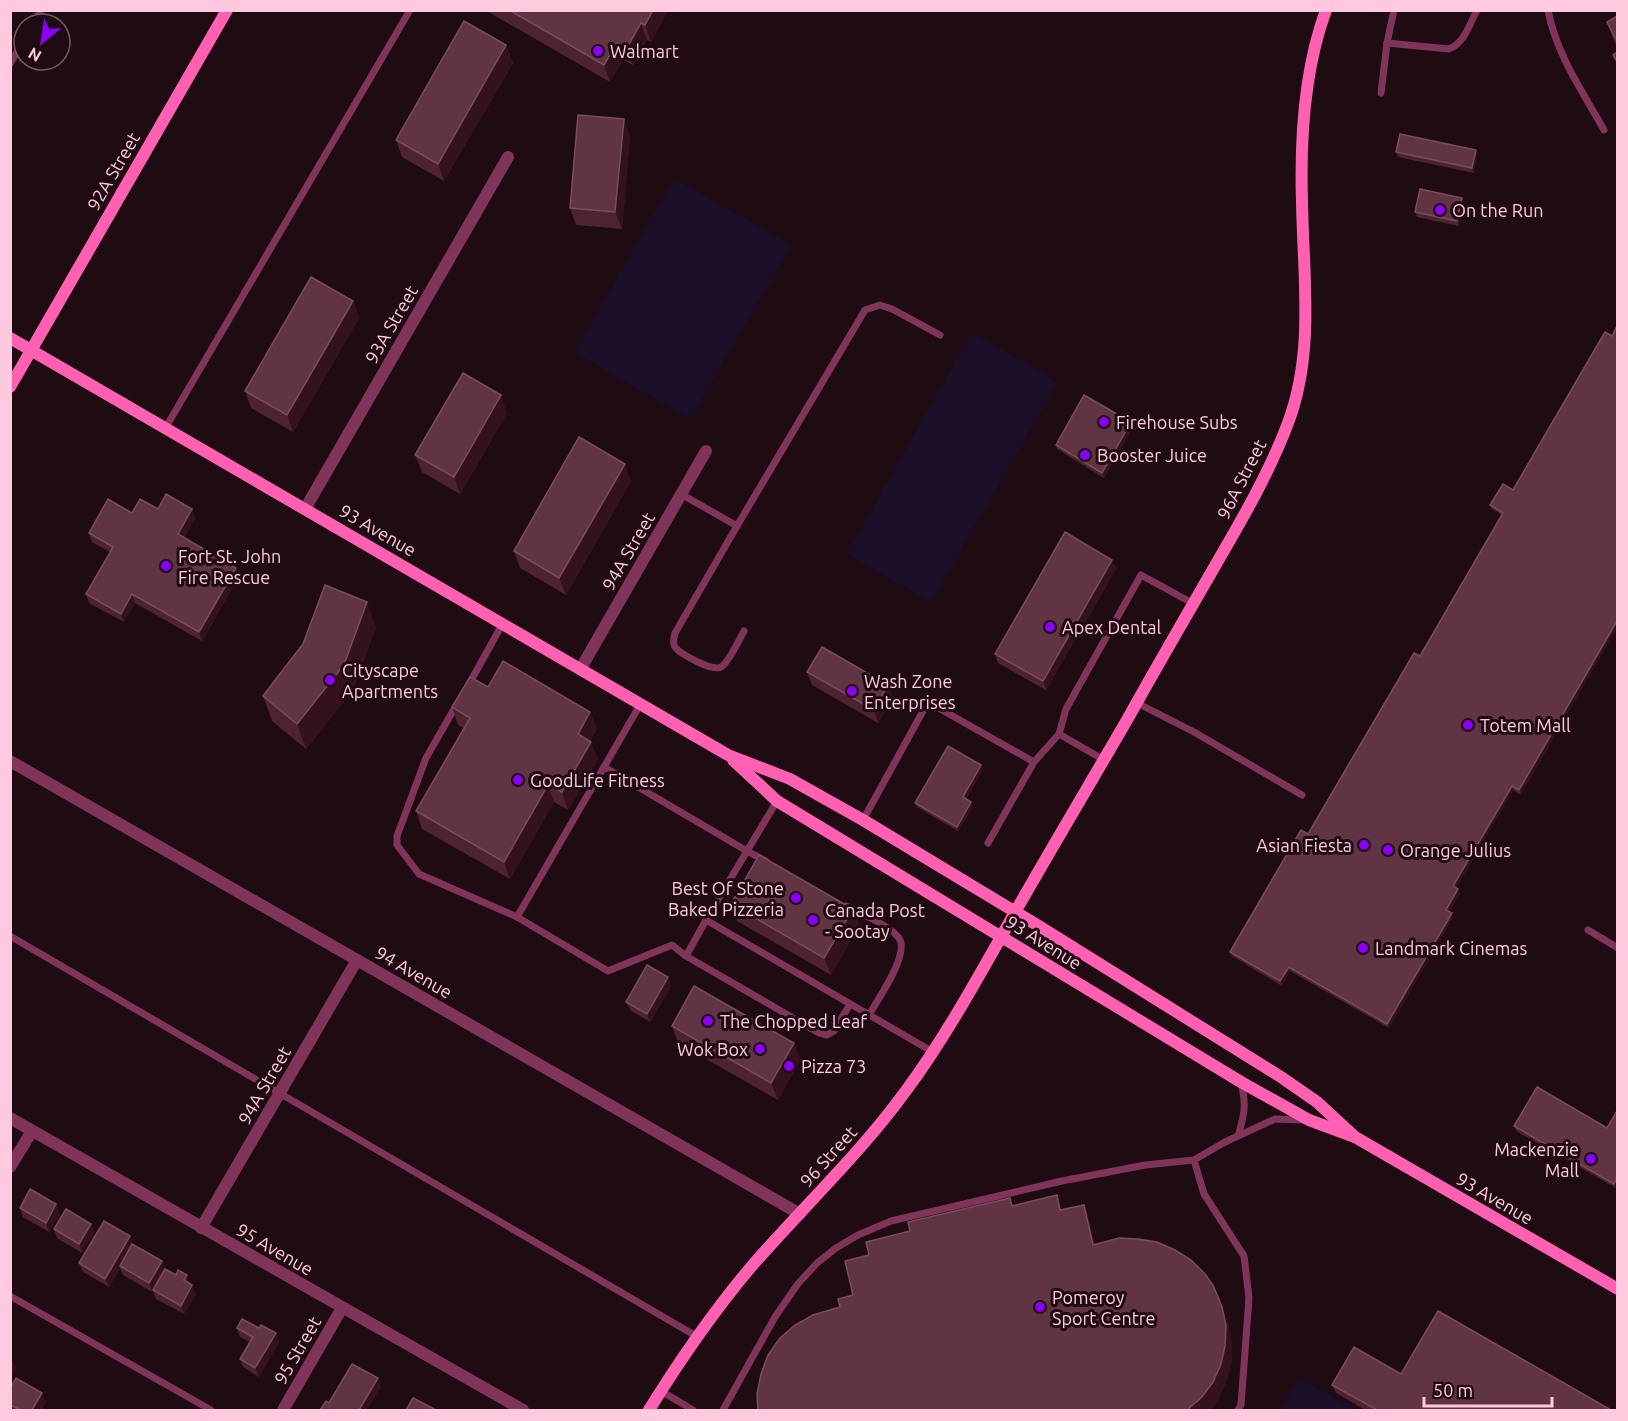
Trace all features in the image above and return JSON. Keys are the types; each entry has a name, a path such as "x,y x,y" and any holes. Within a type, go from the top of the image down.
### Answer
{"main road":[{"name":"92A Street","path":"10,387 227,10"},
{"name":"96A Street","path":"1015,912 1249,506 1287,425 1297,394 1305,334 1303,139 1314,51 1326,10"},
{"name":"93 Avenue","path":"10,338 728,755 790,779 863,820 1281,1077 1317,1102 1355,1137"},
{"name":"93 Avenue","path":"728,755 777,801 1241,1082 1309,1120 1355,1137 1617,1289"},
{"name":"96 Street","path":"649,1410 696,1336 753,1265 867,1141 905,1092 933,1052 1015,912"}],"street":[{"name":"93A Street","path":"305,508 508,158"},
{"name":"94A Street","path":"581,668 706,451"},
{"name":"94 Avenue","path":"10,761 800,1214"},
{"name":"94A Street","path":"201,1228 357,960"},
{"name":"95 Avenue","path":"10,1118 523,1410"},
{"path":"10,1167 32,1131"},
{"name":"95 Street","path":"283,1410 342,1308"}],"lane":[{"path":"166,428 410,10"},
{"path":"1381,93 1387,43 1394,10"},
{"path":"1387,43 1449,50 1455,47 1477,10"},
{"path":"1548,10 1562,53 1604,130"},
{"path":"744,631 726,662 714,669 708,668 676,648 673,640 860,315 865,310 880,305 940,335"},
{"path":"681,494 737,526"},
{"path":"988,843 1034,762 1059,734 1066,708 1142,575 1194,604"},
{"path":"503,623 426,758 397,836 398,845 420,874 517,918 608,971 672,945 686,956 819,1033 827,1035 834,1031 850,1004"},
{"path":"863,820 928,702 1034,762"},
{"path":"517,918 641,703"},
{"path":"1137,703 1194,732 1302,795"},
{"path":"1059,734 1104,760"},
{"path":"604,767 778,868"},
{"path":"686,956 777,801"},
{"path":"841,903 892,932 901,940 902,952 896,967 869,1015"},
{"path":"706,920 933,1052"},
{"path":"1587,930 1617,948"},
{"path":"10,936 696,1336"},
{"path":"1238,1136 1245,1111 1241,1082"},
{"path":"723,1410 797,1285 817,1263 858,1235 891,1221 1062,1181 1145,1165 1194,1160 1275,1119 1309,1120"},
{"path":"1194,1160 1204,1194 1244,1256 1249,1298 1238,1410"},
{"path":"10,1296 211,1410"},
{"path":"661,1391 693,1410"}],"shaded area":[{"path":"674,179 792,245 690,419 574,352"},
{"path":"972,332 1058,382 931,602 847,554"},
{"path":"1299,1378 1357,1410 1280,1410"}],"building":[{"path":"509,10 653,10 645,25 641,23 627,48 617,43 604,65"},
{"path":"1617,16 1617,41 1607,22"},
{"path":"464,21 506,45 438,164 396,140"},
{"path":"578,115 624,119 615,212 570,208"},
{"path":"1400,134 1476,150 1472,168 1396,152"},
{"name":"On the Run","path":"1420,189 1462,198 1457,221 1415,212"},
{"path":"311,277 353,301 287,415 245,391"},
{"name":"Totem Mall","path":"1617,326 1617,621 1519,790 1512,786 1453,886 1458,889 1446,910 1452,913 1387,1024 1289,967 1280,981 1230,952 1301,830 1308,834 1414,653 1420,656 1503,513 1490,505 1503,484 1513,490 1605,332 1612,336"},
{"path":"463,373 501,395 454,477 415,455"},
{"path":"1084,395 1131,422 1102,473 1056,445"},
{"path":"579,437 625,464 559,578 514,551"},
{"name":"Fort St. John Fire Rescue","path":"166,494 192,509 178,534 236,568 199,632 132,594 121,614 86,594 113,547 89,533 108,499 132,513 140,499 158,509"},
{"path":"1065,532 1112,560 1043,681 995,654"},
{"path":"325,585 367,602 344,665 297,724 263,696 303,644"},
{"path":"822,647 888,685 874,710 807,672"},
{"name":"GoodLife Fitness","path":"503,661 590,712 578,734 591,742 562,792 548,785 504,862 416,811 470,718 452,707 470,677 488,687"},
{"path":"948,746 981,765 963,797 971,802 957,827 915,803"},
{"path":"759,855 853,909 824,958 731,904"},
{"path":"647,965 668,977 647,1014 626,1002"},
{"path":"694,986 794,1043 771,1083 672,1026"},
{"name":"Mackenzie Mall","path":"1537,1087 1607,1128 1617,1111 1617,1178 1614,1184 1514,1126"},
{"path":"30,1189 56,1204 46,1223 20,1208"},
{"name":"Pomeroy Sport Centre","path":"1057,1195 1060,1210 1084,1205 1093,1245 1119,1238 1157,1242 1191,1260 1213,1285 1222,1307 1226,1326 1225,1346 1221,1364 1213,1382 1202,1397 1187,1410 758,1410 757,1394 768,1355 780,1338 795,1325 813,1315 840,1307 838,1299 853,1295 845,1261 869,1255 866,1242 910,1231 908,1222 1010,1198 1012,1206"},
{"path":"66,1209 91,1224 79,1244 54,1229"},
{"path":"104,1221 130,1236 105,1279 79,1263"},
{"path":"132,1244 162,1261 149,1283 120,1266"},
{"path":"165,1269 176,1275 178,1270 187,1275 184,1280 192,1285 181,1306 153,1290"},
{"path":"1438,1311 1611,1410 1377,1410 1332,1385 1354,1347 1401,1374"},
{"path":"242,1319 259,1328 261,1325 276,1333 255,1368 240,1359 253,1337 237,1328"},
{"path":"352,1364 378,1378 359,1410 320,1410 326,1401 329,1403"},
{"path":"16,1378 42,1393 32,1410 21,1410 10,1405 10,1389"},
{"path":"413,1398 436,1410 406,1410"}],"place":[{"name":"Walmart","path":"598,51"},
{"name":"On the Run","path":"1440,210"},
{"name":"Firehouse Subs","path":"1104,422"},
{"name":"Booster Juice","path":"1085,455"},
{"name":"Fort St. John Fire Rescue","path":"166,566"},
{"name":"Apex Dental","path":"1050,627"},
{"name":"Cityscape Apartments","path":"330,680"},
{"name":"Wash Zone Enterprises","path":"852,691"},
{"name":"Totem Mall","path":"1468,725"},
{"name":"GoodLife Fitness","path":"518,780"},
{"name":"Asian Fiesta","path":"1364,845"},
{"name":"Orange Julius","path":"1388,850"},
{"name":"Best Of Stone Baked Pizzeria","path":"796,898"},
{"name":"Canada Post - Sootay","path":"813,920"},
{"name":"Landmark Cinemas","path":"1363,948"},
{"name":"The Chopped Leaf","path":"708,1021"},
{"name":"Wok Box","path":"760,1049"},
{"name":"Pizza 73","path":"789,1066"},
{"name":"Mackenzie Mall","path":"1591,1159"},
{"name":"Pomeroy Sport Centre","path":"1040,1307"}]}
